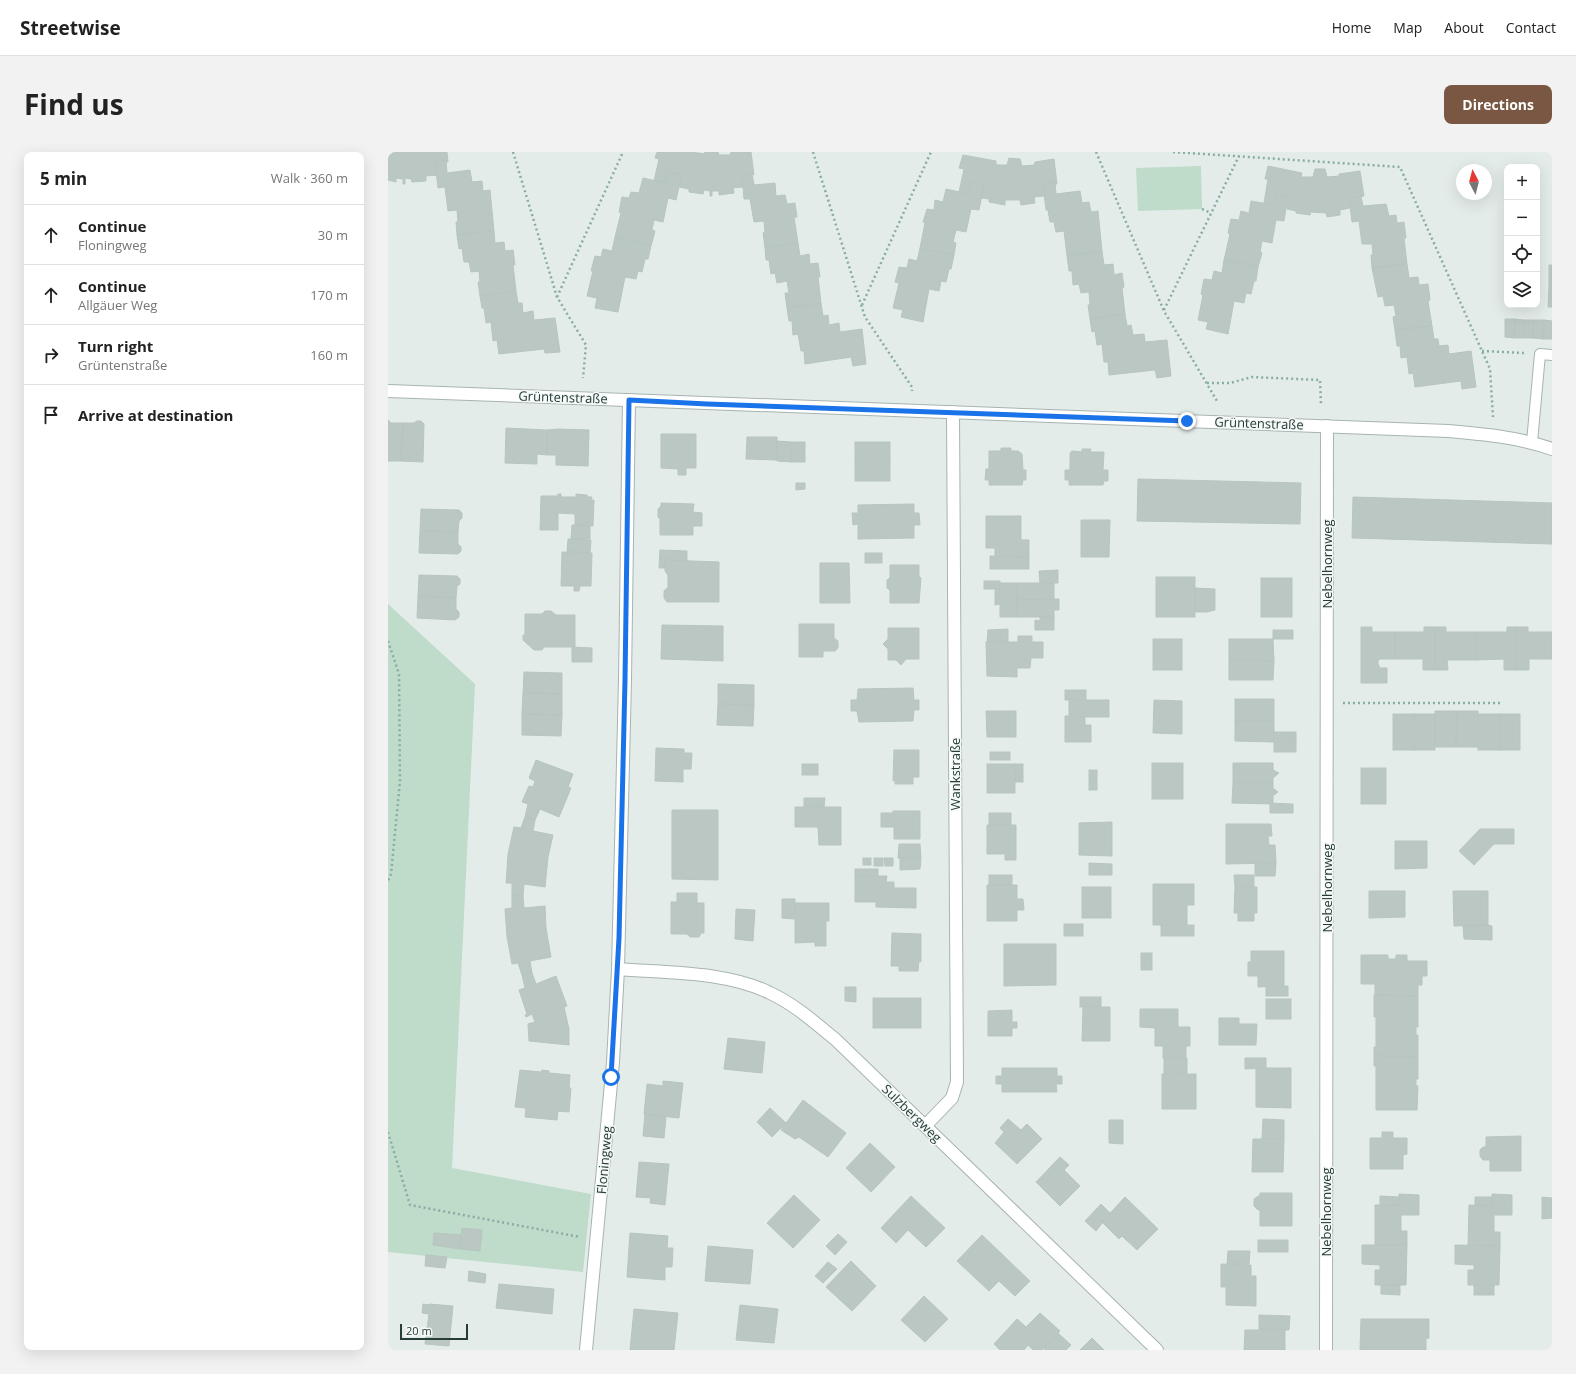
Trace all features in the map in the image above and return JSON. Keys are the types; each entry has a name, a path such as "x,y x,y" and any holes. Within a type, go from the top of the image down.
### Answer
{"street":[{"name":"Grüntenstraße","path":"388,391 1454,431 1532,442 1552,449"},
{"name":"Floningweg","path":"586,1350 613,1062 618,969 625,680 629,400"},
{"name":"Wankstraße","path":"926,1125 952,1098 957,1082 953,412"},
{"name":"Nebelhornweg","path":"1326,1350 1327,426"},
{"name":"Sulzbergweg","path":"618,969 710,976 742,983 770,992 792,1005 835,1039 926,1125 1157,1350"}],"lane":[{"path":"1532,442 1540,354 1552,355"}],"path":[{"path":"513,152 557,297 586,345 583,378"},
{"path":"557,297 623,152"},
{"path":"813,152 865,317 912,387 912,391"},
{"path":"862,305 931,152"},
{"path":"1096,152 1164,311 1217,401"},
{"path":"1173,152 1400,167 1490,369 1493,420"},
{"path":"1164,311 1239,156"},
{"path":"1202,209 1211,214"},
{"path":"1482,351 1540,354"},
{"path":"1206,383 1230,383 1252,377 1320,380 1321,404"},
{"path":"388,641 399,674 400,781 388,881"},
{"path":"1339,703 1503,703"},
{"path":"388,1132 410,1205 596,1240"}],"green space":[{"path":"1201,166 1202,209 1138,211 1136,168"},
{"path":"388,604 475,684 452,1168 591,1194 583,1272 388,1252"}],"building":[{"path":"388,152 447,152 448,162 446,162 446,160 435,162 437,175 426,176 426,181 412,182 411,179 405,178 405,184 403,184 403,179 396,178 396,182 388,180"},
{"path":"657,152 692,152 704,154 705,152 718,152 719,155 730,155 731,152 751,152 754,175 752,173 742,175 743,187 733,188 734,193 719,195 719,191 712,191 712,196 710,196 710,191 704,190 703,194 689,192 689,189 679,187 682,175 667,172 665,183 654,181 659,159 655,158"},
{"path":"963,155 996,161 996,165 1007,165 1009,158 1020,159 1022,166 1034,165 1035,162 1054,159 1057,184 1055,184 1055,182 1043,184 1044,196 1034,197 1035,203 1021,205 1020,200 1005,200 1005,205 989,202 989,199 981,198 984,185 971,183 969,194 959,192 964,169 959,168"},
{"path":"446,160 447,173 470,170 472,182 482,181 483,191 490,190 494,231 457,235 457,210 448,211 445,187 438,188 435,162"},
{"path":"1268,166 1302,173 1301,177 1313,177 1315,169 1325,169 1327,177 1360,171 1364,196 1349,198 1350,208 1340,210 1340,215 1327,217 1326,213 1311,212 1310,215 1296,213 1296,211 1287,209 1288,196 1277,194 1274,205 1264,203 1268,179 1265,179"},
{"path":"667,172 682,175 676,200 668,198 663,222 654,220 652,230 655,231 651,246 615,237 621,213 619,212 622,197 629,198 631,192 639,193 643,178 665,183"},
{"path":"752,173 754,185 775,183 776,196 785,195 787,204 795,203 797,217 794,217 798,243 765,248 763,233 765,232 764,221 754,222 750,199 744,199 742,175"},
{"path":"1055,182 1056,194 1080,191 1082,203 1089,202 1091,212 1098,211 1102,251 1067,256 1064,231 1056,232 1054,222 1050,222 1048,210 1046,210 1043,184"},
{"path":"971,183 984,185 979,210 971,209 966,232 956,230 953,242 956,243 954,255 920,248 925,223 923,222 927,209 934,210 935,200 943,202 946,189 969,194"},
{"path":"1277,194 1288,196 1284,221 1276,220 1272,243 1262,241 1260,252 1262,253 1258,267 1224,260 1230,234 1228,233 1231,219 1239,220 1241,211 1249,213 1251,201 1274,205"},
{"path":"1361,197 1363,206 1386,204 1389,216 1396,215 1397,223 1404,222 1407,264 1372,268 1372,244 1362,244 1359,221 1352,222 1349,198"},
{"path":"494,231 495,243 504,242 505,251 513,250 516,291 480,296 478,282 480,282 479,271 471,272 469,262 464,262 462,248 459,249 457,235"},
{"path":"615,237 651,246 648,259 645,259 642,272 638,271 636,279 625,277 618,312 595,308 597,298 587,296 595,256 601,257 603,249 612,251"},
{"path":"798,243 800,256 809,254 810,264 818,263 821,303 787,308 785,293 789,293 787,281 777,283 775,273 771,274 769,260 766,260 765,248"},
{"path":"920,248 954,255 946,282 941,281 939,291 929,289 923,322 901,317 903,310 893,308 899,283 895,282 899,267 907,268 909,259 917,261"},
{"path":"1102,251 1104,265 1113,264 1114,275 1122,273 1125,314 1090,319 1088,305 1090,305 1089,292 1081,293 1079,284 1073,285 1072,271 1069,271 1067,256"},
{"path":"1224,260 1258,267 1256,281 1254,281 1251,294 1246,293 1244,303 1234,301 1228,334 1206,329 1208,322 1198,320 1203,295 1201,294 1204,279 1212,280 1214,271 1222,273"},
{"path":"1407,264 1409,278 1418,277 1419,285 1428,284 1430,300 1428,301 1432,326 1395,330 1393,317 1396,316 1394,305 1385,306 1383,296 1378,297 1372,268"},
{"path":"1549,265 1552,265 1552,287 1549,287"},
{"path":"1549,287 1552,287 1552,307 1548,307"},
{"path":"516,291 518,303 522,303 523,313 533,311 534,320 555,318 560,352 545,353 544,349 499,354 497,340 493,341 491,322 486,323 484,308 482,308 480,296"},
{"path":"821,303 823,316 828,315 829,325 839,323 840,332 862,329 866,364 853,366 851,357 805,364 804,351 801,351 798,334 793,335 792,321 789,321 787,308"},
{"path":"1125,314 1127,326 1131,325 1133,335 1144,334 1145,342 1167,340 1171,376 1157,378 1155,370 1109,375 1108,362 1104,362 1102,344 1097,345 1095,331 1092,332 1090,319"},
{"path":"1505,319 1515,319 1514,338 1505,337"},
{"path":"1515,319 1524,320 1524,338 1514,338"},
{"path":"1524,320 1534,320 1533,338 1524,338"},
{"path":"1534,320 1544,320 1543,339 1533,338"},
{"path":"1544,320 1552,321 1552,339 1543,339"},
{"path":"1432,326 1434,339 1438,339 1439,346 1448,345 1449,354 1471,351 1476,387 1462,389 1461,381 1415,387 1413,373 1409,374 1407,357 1401,358 1400,346 1397,346 1395,330"},
{"path":"388,420 391,423 403,423 401,461 388,461"},
{"path":"421,421 424,424 423,462 401,461 403,423 414,423"},
{"path":"506,428 547,430 547,455 537,454 537,464 505,463"},
{"path":"547,430 589,430 588,466 556,465 556,455 547,455"},
{"path":"661,434 696,434 696,468 686,468 686,475 678,475 678,469 661,468"},
{"path":"747,437 777,437 777,460 746,459"},
{"path":"777,441 791,442 791,462 777,461"},
{"path":"791,442 805,442 805,462 791,462"},
{"path":"855,442 890,442 890,461 855,461"},
{"path":"1001,448 1011,448 1011,451 1018,451 1022,454 1023,470 1026,470 1026,480 1023,480 1022,485 989,485 989,480 985,480 986,469 989,469 989,451 1001,451"},
{"path":"1082,449 1091,449 1090,452 1104,452 1103,470 1108,470 1108,481 1104,481 1103,485 1069,485 1069,480 1065,480 1065,470 1070,470 1070,453 1072,451 1082,452"},
{"path":"855,461 890,461 890,481 855,481"},
{"path":"1138,479 1301,483 1300,524 1137,521"},
{"path":"796,483 805,483 805,489 796,490"},
{"path":"558,494 561,494 561,497 576,497 576,494 592,497 591,500 594,500 593,526 575,525 575,514 558,513 558,530 540,530 541,496 558,496"},
{"path":"1353,497 1552,503 1552,544 1352,538"},
{"path":"661,503 694,504 693,512 702,513 702,526 693,526 693,535 660,535 660,519 658,517 658,509 661,506"},
{"path":"914,504 914,513 919,513 920,525 914,525 914,538 858,539 858,524 853,525 852,513 858,513 858,505"},
{"path":"421,509 459,510 462,513 462,518 459,521 458,532 420,531"},
{"path":"986,516 1021,516 1021,540 1029,540 1029,557 995,557 995,548 986,548"},
{"path":"1081,520 1110,520 1109,557 1081,557"},
{"path":"572,525 590,526 590,539 571,539"},
{"path":"420,531 458,532 458,544 461,547 461,551 458,554 419,553"},
{"path":"568,539 591,540 590,553 567,552"},
{"path":"660,550 687,551 687,561 665,560 665,568 659,568"},
{"path":"562,552 592,553 591,586 580,586 579,591 574,591 574,586 561,586"},
{"path":"865,553 882,553 882,563 865,563"},
{"path":"990,556 1029,557 1029,569 990,569"},
{"path":"665,560 719,562 719,602 667,602 664,598 664,591 668,587 668,575 665,571"},
{"path":"820,563 849,563 850,603 820,603"},
{"path":"890,565 919,565 919,577 921,578 919,603 890,603 890,590 887,588 887,580 890,578"},
{"path":"1058,570 1058,583 1040,583 1039,571"},
{"path":"419,575 457,576 460,579 460,584 457,586 456,598 418,596"},
{"path":"1156,577 1195,577 1195,617 1156,617"},
{"path":"1261,578 1292,578 1292,617 1261,617"},
{"path":"984,581 1000,581 1000,589 984,589"},
{"path":"1000,583 1017,583 1017,617 1000,617 1000,604 995,605 995,594 1000,594"},
{"path":"1017,583 1054,583 1054,600 1017,600"},
{"path":"1195,588 1215,589 1215,610 1195,612"},
{"path":"995,589 1000,589 1000,594 995,594"},
{"path":"418,596 456,598 456,609 459,612 459,617 455,620 417,618"},
{"path":"1059,599 1059,610 1054,610 1054,617 1017,617 1017,600"},
{"path":"545,611 551,611 556,615 575,615 575,647 544,647 542,650 534,650 523,640 523,635 525,635 525,614 542,614"},
{"path":"1040,617 1054,617 1054,630 1035,630 1035,620 1040,621"},
{"path":"799,624 834,624 834,638 838,641 838,648 835,651 823,651 823,657 799,657"},
{"path":"662,625 723,626 723,661 661,659"},
{"path":"1361,627 1372,627 1372,632 1395,632 1395,659 1380,659 1378,661 1380,668 1387,668 1387,683 1361,683"},
{"path":"1424,627 1435,627 1435,670 1423,670 1423,659 1395,659 1395,632 1424,632"},
{"path":"1435,627 1446,627 1446,632 1476,632 1476,660 1447,660 1448,670 1435,670"},
{"path":"1507,627 1516,627 1516,670 1504,670 1504,659 1476,660 1476,632 1507,632"},
{"path":"1516,627 1528,627 1528,632 1552,632 1552,659 1529,659 1529,670 1516,670"},
{"path":"888,628 919,628 919,659 906,659 901,665 896,660 888,660 888,649 883,644 888,639"},
{"path":"1008,629 1008,642 987,642 988,630"},
{"path":"1273,630 1293,630 1293,639 1273,639"},
{"path":"1018,636 1032,636 1032,641 1018,642"},
{"path":"1153,639 1182,639 1182,670 1153,670"},
{"path":"1229,639 1273,639 1274,661 1229,660"},
{"path":"986,642 1043,642 1043,658 1031,658 1030,668 1017,668 1017,677 987,676"},
{"path":"572,647 592,648 592,662 572,662"},
{"path":"1229,660 1274,661 1273,680 1229,680"},
{"path":"524,672 562,673 562,694 523,693"},
{"path":"718,684 754,685 754,705 718,704"},
{"path":"913,688 914,700 919,700 919,710 914,710 913,721 859,722 857,711 851,711 851,700 857,700 858,689"},
{"path":"1065,690 1086,690 1086,700 1065,700"},
{"path":"523,693 562,694 562,715 522,714"},
{"path":"1235,699 1274,699 1274,721 1235,721"},
{"path":"1069,700 1109,700 1109,717 1085,717 1085,725 1091,725 1091,742 1065,742 1065,716 1069,716"},
{"path":"1154,700 1182,701 1182,734 1153,733"},
{"path":"718,704 754,705 753,726 717,725"},
{"path":"986,711 1016,711 1016,737 987,737"},
{"path":"1435,711 1457,711 1456,747 1435,747"},
{"path":"1457,711 1478,711 1478,747 1456,747"},
{"path":"522,714 562,715 561,736 522,735"},
{"path":"1393,714 1414,714 1414,750 1393,750"},
{"path":"1414,714 1435,714 1435,750 1414,750"},
{"path":"1478,714 1499,714 1499,750 1478,750"},
{"path":"1499,714 1520,714 1520,750 1499,750"},
{"path":"1235,721 1274,721 1274,742 1235,741"},
{"path":"1274,732 1296,732 1296,742 1274,742"},
{"path":"1274,742 1296,742 1296,752 1274,752"},
{"path":"656,748 684,749 684,753 692,753 691,769 683,769 683,782 655,781"},
{"path":"894,750 919,750 919,777 913,777 913,784 895,784 895,780 893,781"},
{"path":"990,752 1010,752 1010,760 990,760"},
{"path":"536,760 573,774 568,787 571,788 559,817 540,809 535,820 525,817 528,804 522,802 529,786 533,787 535,781 529,778"},
{"path":"1152,763 1183,763 1183,799 1152,799"},
{"path":"1233,763 1273,763 1273,770 1279,773 1273,778 1273,783 1233,783"},
{"path":"802,764 818,764 818,775 802,775"},
{"path":"987,764 1015,764 1015,793 987,793"},
{"path":"1015,764 1023,764 1023,782 1015,782"},
{"path":"1361,768 1386,768 1386,804 1361,804"},
{"path":"1089,770 1097,770 1097,790 1089,790"},
{"path":"1233,783 1273,783 1273,788 1278,792 1273,796 1273,804 1232,803"},
{"path":"804,798 825,798 824,807 804,807"},
{"path":"1270,803 1293,804 1293,813 1270,813"},
{"path":"795,807 841,807 841,845 819,845 818,827 795,827"},
{"path":"672,810 718,810 718,880 672,879"},
{"path":"893,811 920,811 920,839 894,839 894,827 881,827 881,813 893,813"},
{"path":"989,813 1011,813 1011,825 989,825"},
{"path":"525,817 535,820 533,831 553,835 548,857 545,887 524,884 523,896 512,896 512,883 506,883 508,854 514,827 521,828"},
{"path":"1112,822 1112,856 1079,855 1079,823"},
{"path":"1226,824 1271,824 1272,836 1268,836 1269,845 1275,845 1276,863 1226,864"},
{"path":"987,825 1016,825 1016,860 1005,860 1005,854 987,854"},
{"path":"1480,829 1514,829 1514,844 1494,844 1474,865 1459,851"},
{"path":"1395,841 1427,841 1427,868 1395,869"},
{"path":"899,844 920,844 921,858 898,858"},
{"path":"863,858 871,858 871,865 863,865"},
{"path":"874,858 883,858 883,866 874,866"},
{"path":"884,858 893,858 893,866 885,866"},
{"path":"900,858 921,858 920,869 900,870"},
{"path":"1089,863 1112,864 1112,875 1089,875"},
{"path":"1276,863 1275,876 1255,876 1255,864"},
{"path":"855,869 878,869 878,876 855,876"},
{"path":"989,875 1012,875 1012,885 989,885"},
{"path":"1234,875 1254,875 1254,887 1235,887"},
{"path":"855,876 887,876 886,882 894,882 894,888 916,888 916,908 876,907 876,902 855,902"},
{"path":"1153,884 1194,884 1194,905 1187,905 1187,925 1153,925"},
{"path":"987,885 1017,885 1017,899 1023,899 1024,910 1017,910 1017,921 987,921"},
{"path":"1082,887 1111,887 1111,918 1082,918"},
{"path":"1235,887 1257,887 1257,913 1254,913 1254,921 1238,921 1238,913 1234,913"},
{"path":"1369,891 1405,891 1405,917 1369,918"},
{"path":"1453,891 1488,891 1488,925 1454,926"},
{"path":"677,893 697,893 697,903 704,903 704,933 701,933 699,937 690,937 687,934 671,934 671,902 677,902"},
{"path":"512,896 523,896 524,908 545,906 546,928 551,957 530,961 532,973 522,975 518,963 512,964 507,937 505,909 512,908"},
{"path":"782,899 795,899 794,919 782,918"},
{"path":"795,903 829,903 829,921 826,921 826,946 815,946 815,942 795,943"},
{"path":"736,909 755,910 753,941 735,939"},
{"path":"1064,924 1083,924 1083,936 1064,936"},
{"path":"1161,925 1194,925 1194,936 1161,936"},
{"path":"1463,926 1492,926 1492,940 1464,939"},
{"path":"892,933 921,934 921,962 919,961 918,971 899,971 899,966 891,966"},
{"path":"1004,944 1056,944 1056,985 1004,986"},
{"path":"1251,951 1284,951 1284,986 1258,987 1258,976 1248,976 1248,962 1251,962"},
{"path":"1141,953 1152,953 1152,970 1141,970"},
{"path":"1361,955 1388,955 1388,959 1396,959 1396,955 1407,955 1407,961 1427,961 1427,976 1422,976 1422,985 1418,985 1418,996 1375,996 1375,984 1361,984"},
{"path":"532,973 536,984 556,976 567,1006 564,1007 569,1029 569,1045 529,1041 528,1024 535,1022 532,1014 526,1017 525,1015 527,1014 519,990 525,988 522,975"},
{"path":"1266,986 1288,986 1288,996 1266,996"},
{"path":"845,987 856,987 856,1002 845,1001"},
{"path":"1374,995 1418,996 1418,1027 1416,1027 1416,1035 1418,1035 1418,1057 1374,1056 1374,1047 1376,1047 1376,1017 1374,1017"},
{"path":"1080,997 1101,997 1101,1007 1080,1007"},
{"path":"873,998 921,998 921,1028 873,1028"},
{"path":"1266,999 1291,999 1291,1019 1266,1019"},
{"path":"1083,1007 1110,1007 1110,1041 1082,1041"},
{"path":"1140,1009 1178,1009 1178,1027 1190,1027 1190,1046 1155,1046 1155,1028 1140,1027"},
{"path":"1012,1010 1012,1022 1017,1022 1017,1028 1012,1028 1012,1036 988,1036 988,1011"},
{"path":"1219,1018 1239,1018 1239,1024 1257,1024 1256,1045 1219,1045"},
{"path":"728,1038 765,1042 762,1073 724,1069"},
{"path":"1163,1046 1186,1046 1186,1058 1163,1058"},
{"path":"1374,1056 1418,1057 1418,1079 1416,1079 1416,1086 1418,1086 1417,1110 1376,1110 1376,1066 1374,1066"},
{"path":"1164,1058 1187,1058 1187,1074 1164,1075"},
{"path":"1245,1058 1266,1058 1266,1068 1245,1069"},
{"path":"1002,1068 1057,1068 1057,1076 1062,1076 1062,1084 1056,1084 1057,1092 1002,1092 1002,1084 996,1084 996,1076 1002,1076"},
{"path":"1256,1068 1291,1068 1291,1108 1256,1107"},
{"path":"520,1070 541,1072 542,1070 549,1071 549,1073 570,1075 569,1088 571,1088 569,1112 558,1111 557,1120 525,1117 526,1108 515,1107"},
{"path":"1162,1074 1196,1074 1196,1109 1162,1109"},
{"path":"663,1081 683,1083 679,1118 644,1114 647,1084 663,1086"},
{"path":"803,1100 846,1133 828,1157 799,1137 795,1139 781,1130"},
{"path":"770,1108 786,1123 772,1137 757,1122"},
{"path":"645,1114 666,1117 664,1138 643,1136"},
{"path":"1008,1119 1021,1130 1027,1124 1042,1139 1017,1164 995,1143 1004,1132 1000,1128"},
{"path":"1263,1119 1284,1120 1284,1139 1262,1139"},
{"path":"1109,1120 1123,1120 1123,1144 1109,1143"},
{"path":"1382,1132 1393,1132 1393,1138 1407,1138 1407,1154 1403,1155 1403,1169 1370,1169 1370,1138 1382,1138"},
{"path":"1521,1136 1521,1171 1490,1171 1490,1160 1483,1160 1480,1156 1480,1150 1483,1147 1486,1147 1486,1137"},
{"path":"1253,1139 1284,1139 1283,1172 1252,1172"},
{"path":"870,1143 895,1167 871,1192 846,1168"},
{"path":"1060,1157 1069,1165 1064,1170 1080,1186 1060,1206 1036,1182"},
{"path":"639,1162 669,1164 665,1205 650,1203 651,1198 636,1197"},
{"path":"1260,1193 1292,1193 1292,1226 1260,1226 1260,1210 1254,1206 1254,1199 1260,1195"},
{"path":"1399,1194 1419,1195 1419,1215 1401,1215 1401,1231 1407,1231 1407,1245 1375,1245 1375,1205 1399,1205"},
{"path":"1492,1194 1512,1195 1512,1215 1494,1215 1494,1232 1500,1232 1500,1246 1468,1246 1469,1205 1492,1206"},
{"path":"794,1195 820,1220 793,1248 767,1223"},
{"path":"911,1196 945,1228 926,1247 908,1230 896,1243 881,1228"},
{"path":"1380,1196 1399,1197 1399,1205 1380,1206"},
{"path":"1125,1197 1158,1229 1137,1250 1122,1236 1119,1239 1102,1222"},
{"path":"1475,1197 1492,1197 1492,1206 1475,1205"},
{"path":"1542,1197 1552,1198 1552,1218 1542,1219"},
{"path":"1101,1204 1110,1213 1096,1231 1085,1221"},
{"path":"462,1228 482,1230 480,1251 460,1249"},
{"path":"434,1233 461,1235 460,1249 433,1245"},
{"path":"630,1233 668,1236 667,1248 673,1248 672,1267 665,1267 665,1280 627,1277"},
{"path":"838,1234 847,1242 835,1255 826,1246"},
{"path":"982,1235 1030,1281 1015,1296 999,1281 989,1291 957,1261"},
{"path":"1258,1240 1288,1240 1288,1252 1258,1252"},
{"path":"1362,1245 1407,1245 1406,1285 1375,1285 1375,1270 1380,1270 1380,1265 1362,1264"},
{"path":"1455,1245 1500,1246 1499,1285 1468,1285 1468,1270 1474,1270 1474,1265 1455,1264"},
{"path":"708,1246 753,1250 750,1284 705,1281"},
{"path":"1228,1251 1250,1251 1249,1264 1227,1264"},
{"path":"426,1255 447,1257 445,1268 425,1266"},
{"path":"851,1261 876,1286 852,1311 826,1287"},
{"path":"828,1262 837,1269 823,1283 815,1276"},
{"path":"1221,1264 1251,1265 1251,1276 1256,1276 1256,1306 1226,1305 1226,1287 1221,1287"},
{"path":"469,1271 486,1274 485,1283 468,1281"},
{"path":"499,1284 554,1289 552,1314 496,1308"},
{"path":"1381,1285 1400,1285 1400,1295 1381,1294"},
{"path":"1474,1285 1494,1285 1494,1295 1474,1295"},
{"path":"924,1296 948,1319 925,1342 901,1320"},
{"path":"423,1304 453,1306 449,1346 425,1344 429,1314 422,1313"},
{"path":"740,1305 778,1309 774,1343 736,1340"},
{"path":"634,1309 678,1313 674,1350 630,1350"},
{"path":"1040,1313 1060,1331 1042,1350 1033,1350 1028,1345 1024,1350 1000,1350 994,1344 1017,1319 1026,1327"},
{"path":"1259,1315 1290,1316 1289,1330 1259,1330"},
{"path":"1361,1319 1429,1319 1429,1338 1426,1339 1426,1350 1360,1350"},
{"path":"1245,1330 1285,1330 1285,1350 1244,1350"},
{"path":"1058,1333 1071,1345 1066,1350 1045,1350 1044,1348"},
{"path":"1092,1338 1104,1350 1080,1350"}],"route":[{"path":"611,1077 619,938 625,680 629,400 1187,421"}]}
